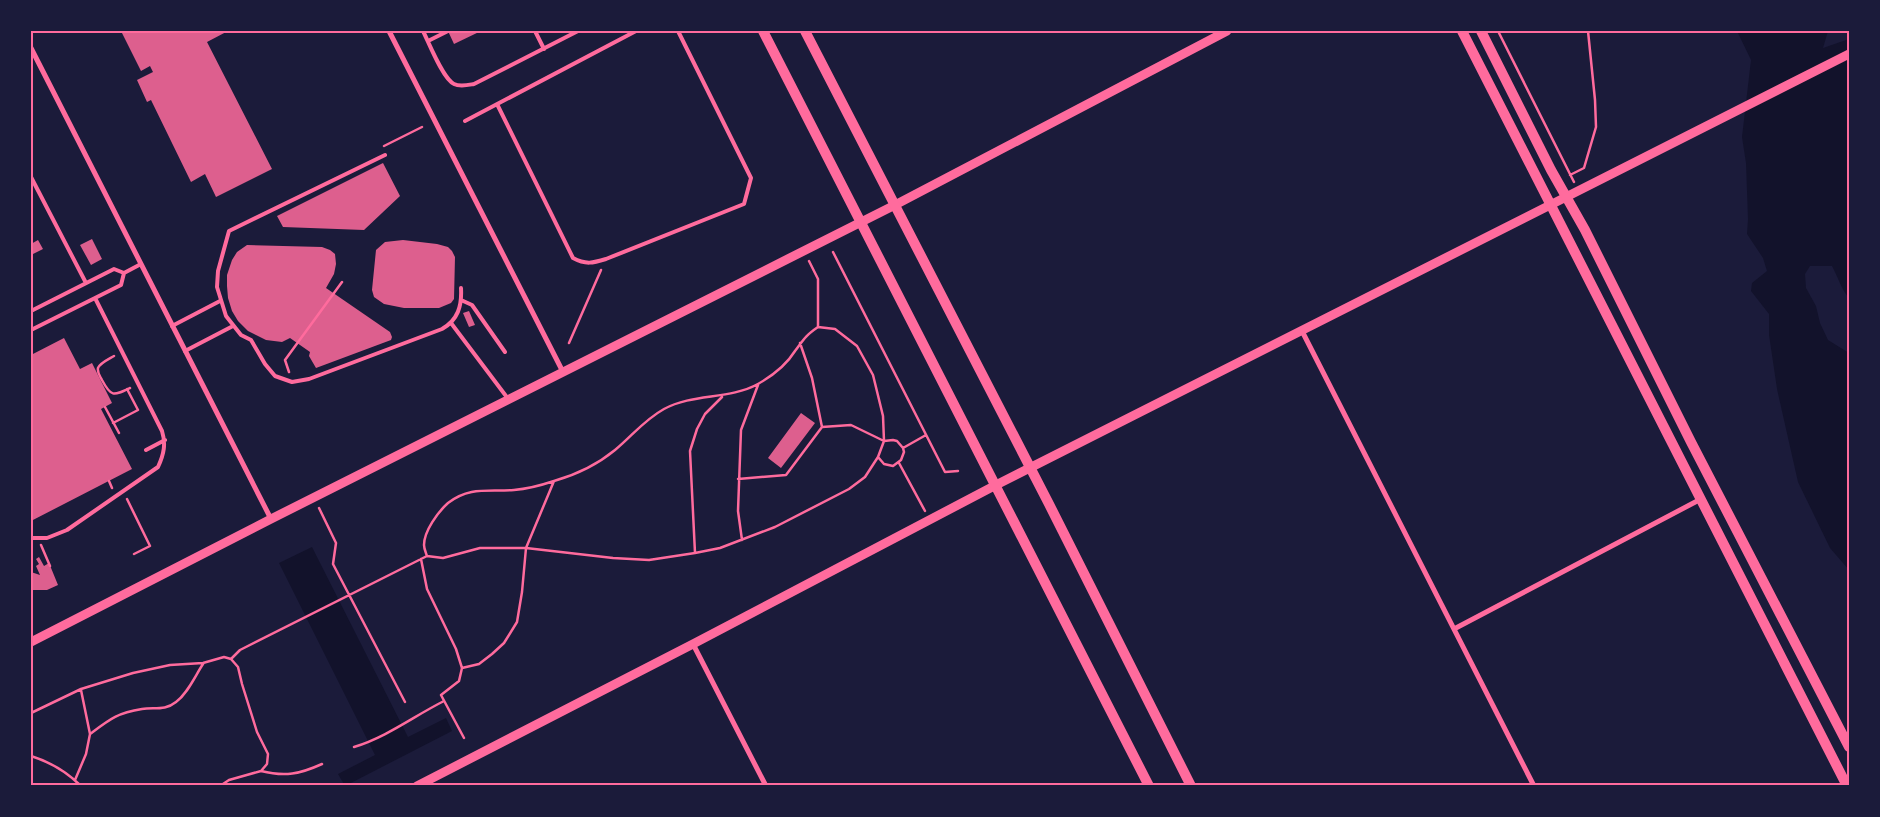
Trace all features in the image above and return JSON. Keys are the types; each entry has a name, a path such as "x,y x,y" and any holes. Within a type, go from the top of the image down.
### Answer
{"main road":[{"path":"763,31 1149,786"},
{"path":"805,31 1191,786"},
{"path":"1462,31 1847,786"},
{"path":"1480,31 1585,230 1690,442 1849,747"}],"street":[{"path":"389,31 563,372"},
{"path":"31,642 861,223 1227,31"},
{"path":"31,48 272,519"},
{"path":"419,785 1029,468 1849,54"},
{"path":"1302,331 1534,786"},
{"path":"1454,629 1701,499"},
{"path":"693,644 766,786"}],"lane":[{"path":"423,31 447,78 454,84 463,86 474,84 578,31"},
{"path":"428,41 448,31"},
{"path":"535,31 544,49"},
{"path":"465,121 636,31"},
{"path":"497,104 573,258 581,262 590,264 606,259 744,204 751,178 678,31"},
{"path":"385,155 229,231 218,271 217,286 226,316 241,334 251,340 274,376 292,382 310,379 451,324 457,314 461,300 461,288"},
{"path":"31,177 86,283"},
{"path":"31,330 121,285 124,273 141,264"},
{"path":"31,311 114,269 124,273"},
{"path":"31,538 47,538 67,530 158,467 164,455 165,440 162,431 95,298"},
{"path":"461,300 472,305 505,352"},
{"path":"172,326 220,301"},
{"path":"451,324 509,400"},
{"path":"185,351 233,326"},
{"path":"146,450 165,440"}],"path":[{"path":"1498,31 1579,191"},
{"path":"1570,174 1584,168 1596,127 1588,31"},
{"path":"385,155 381,147 422,126"},
{"path":"833,252 945,472 958,471"},
{"path":"569,343 606,259"},
{"path":"809,261 818,279 818,326"},
{"path":"292,382 285,360 342,282"},
{"path":"231,659 240,650 427,556 443,558 480,548 526,548 613,558 649,560 720,548 775,527 849,489 865,477 878,457 884,441 883,416 873,375 857,346 835,329 818,326 805,336 794,353 777,370 758,384 723,396 691,399 664,409 642,423 615,450 598,462 554,481 514,490 480,490 464,494 448,504 437,516 428,531 424,545 427,556"},
{"path":"800,343 812,378 822,427"},
{"path":"122,352 98,368 98,372 108,392 118,394 138,383"},
{"path":"742,540 738,511 741,430 758,384"},
{"path":"113,423 138,410 127,389"},
{"path":"695,553 690,451 697,429 705,414 723,396"},
{"path":"105,407 119,433"},
{"path":"738,479 786,474 822,427 851,425 884,441 893,440 903,448 903,457 899,463 889,466 881,462 878,457"},
{"path":"903,448 926,435"},
{"path":"899,463 930,519"},
{"path":"462,668 479,664 492,654 504,643 516,622 522,592 526,548 554,481"},
{"path":"123,491 150,546 134,554"},
{"path":"314,498 336,543 333,564 405,702"},
{"path":"38,538 50,566"},
{"path":"421,559 427,589 456,649 462,668 459,681 442,695 464,738"},
{"path":"31,713 81,689 133,672 170,665 203,663 224,657 231,659 238,667 257,732 268,754 267,764 261,770 229,780 220,786"},
{"path":"90,734 114,716 144,708 161,709 176,703 188,688 203,663"},
{"path":"75,780 86,754 90,734 81,689"},
{"path":"354,747 406,724 415,716 444,701"},
{"path":"31,756 47,761 81,786"},
{"path":"261,770 275,774 302,773 322,764"}],"shaded area":[{"path":"1737,31 1828,31 1823,48 1849,39 1849,298 1832,266 1810,266 1805,274 1806,288 1816,306 1820,323 1828,340 1849,353 1849,570 1830,548 1798,482 1777,389 1769,335 1769,314 1751,291 1752,283 1767,271 1763,258 1747,234 1746,163 1742,137 1751,60"},
{"path":"312,547 408,737 446,718 452,731 345,786 338,774 375,755 279,563"}],"building":[{"path":"121,31 228,31 207,42 272,169 216,197 205,174 191,182 151,100 147,102 137,80 153,72 150,66 141,71"},
{"path":"448,31 481,31 454,44"},
{"path":"383,163 400,196 364,230 283,227 277,216"},
{"path":"92,239 102,259 91,265 80,245"},
{"path":"38,240 43,249 31,255 31,244"},
{"path":"403,240 437,244 448,247 452,251 455,257 454,299 451,303 439,308 404,308 384,304 374,297 372,290 376,250 385,242"},
{"path":"247,245 322,247 330,250 335,254 336,264 334,274 326,288 390,332 391,340 316,368 309,356 310,352 290,338 282,342 266,340 248,331 238,321 232,311 227,286 227,275 232,260 237,252"},
{"path":"469,311 475,325 469,327 463,313"},
{"path":"64,338 80,369 92,363 112,403 101,409 132,469 31,521 31,355"},
{"path":"801,413 815,423 781,468 768,458"},
{"path":"39,557 44,566 49,563 58,585 47,590 31,590 31,572 40,575 36,566 39,564 36,559"}]}
